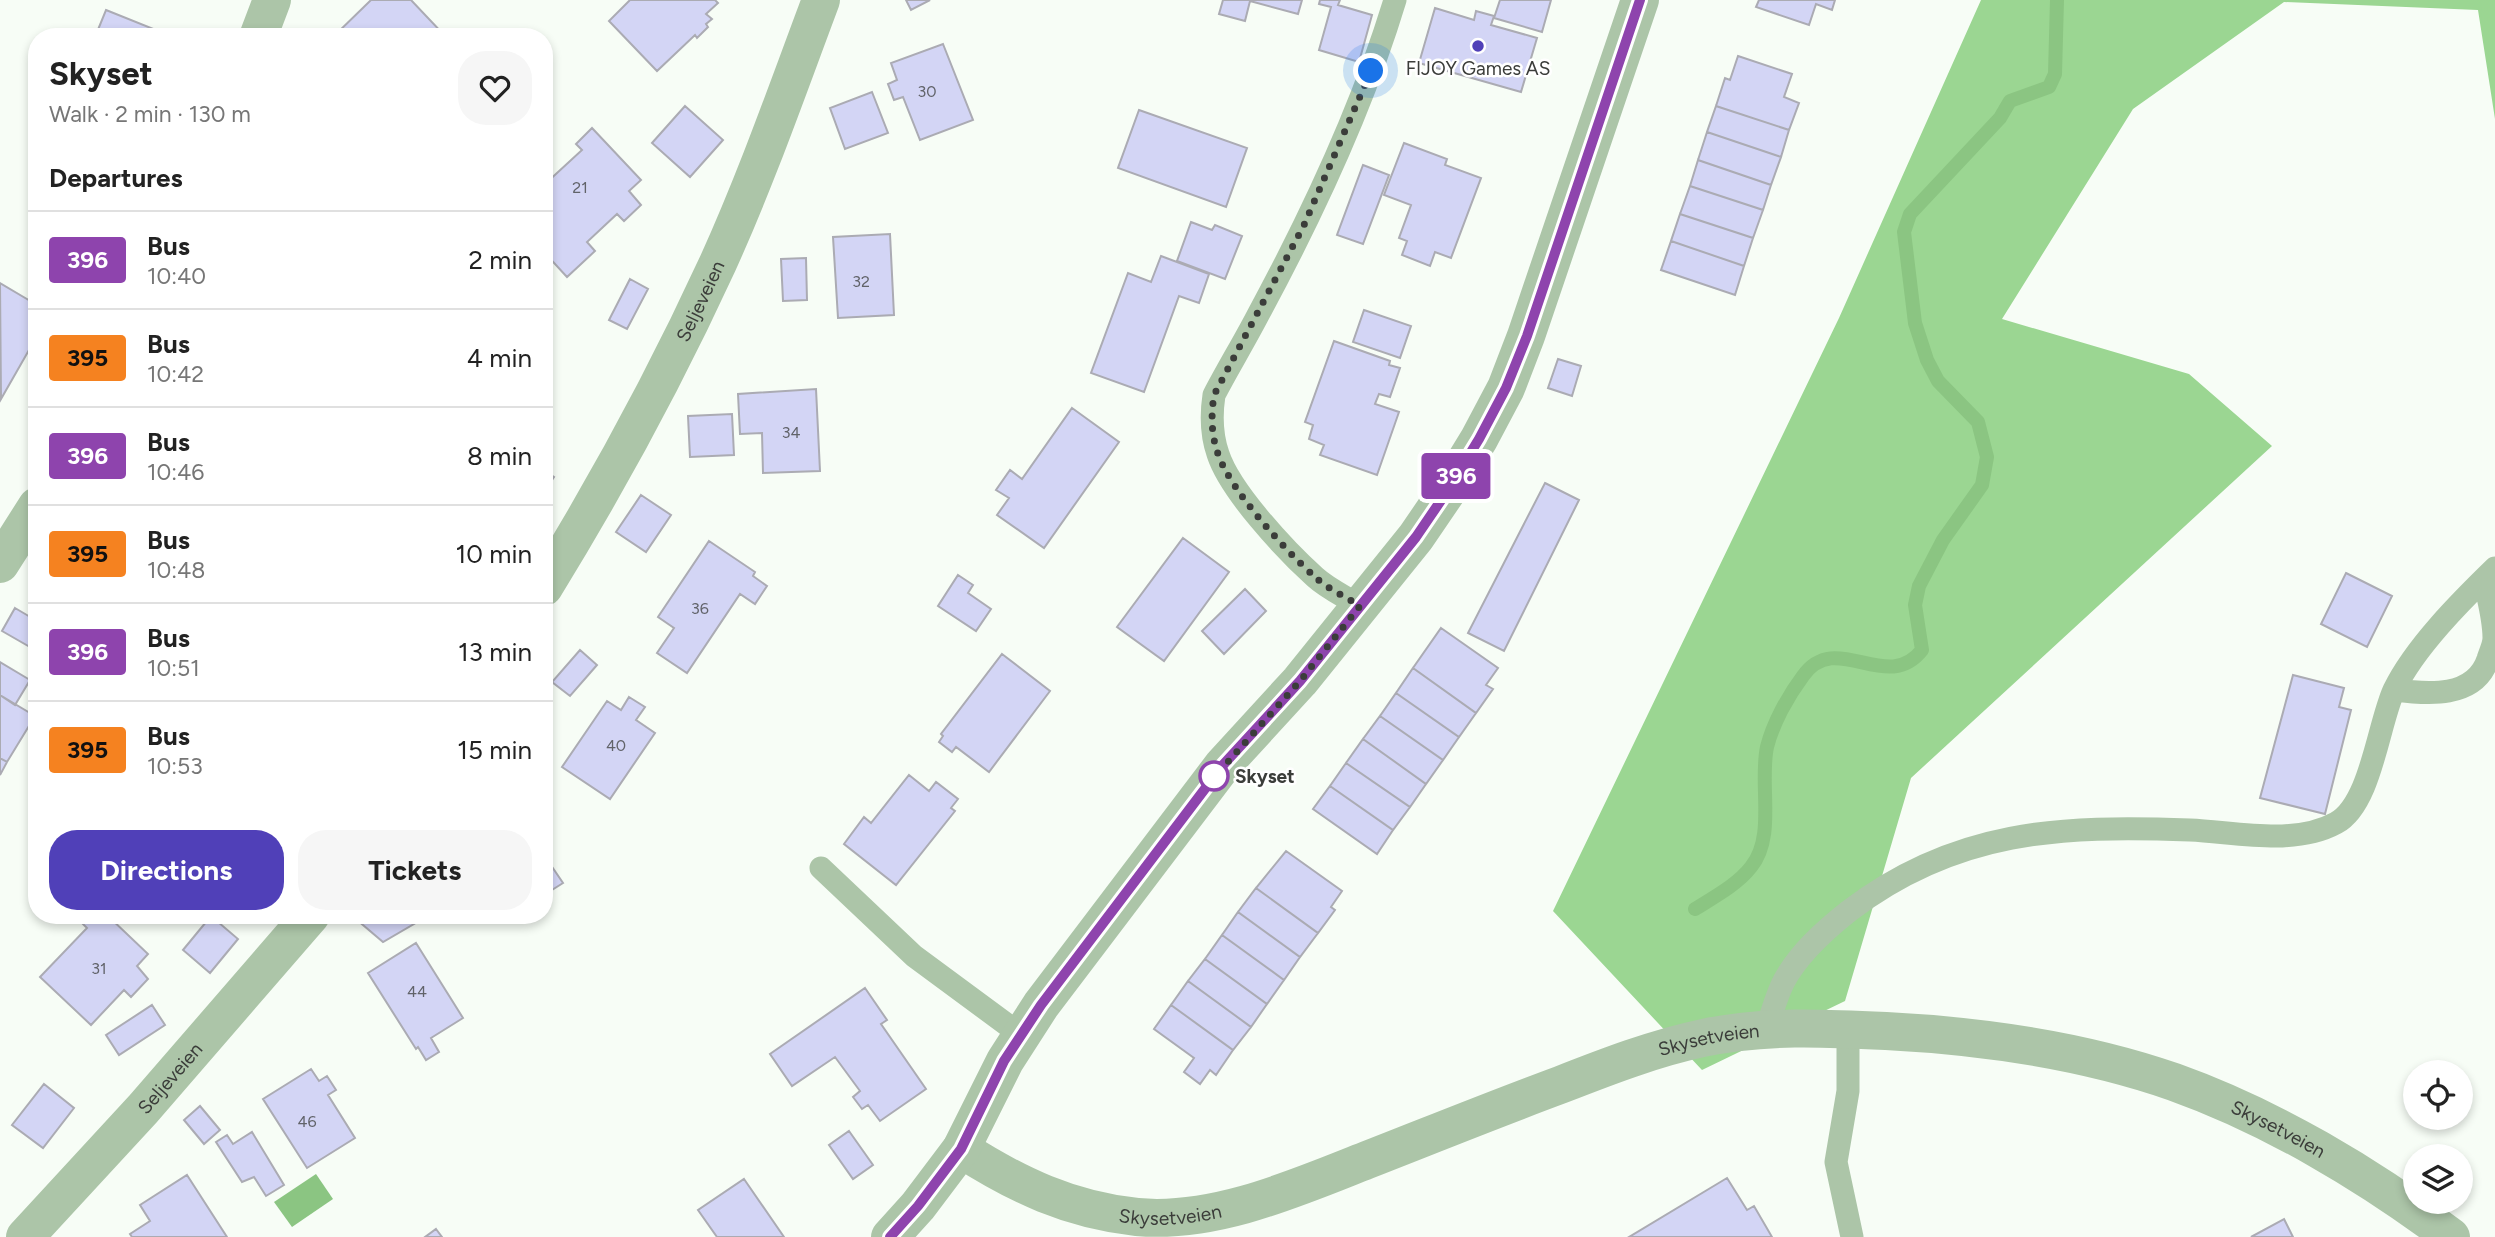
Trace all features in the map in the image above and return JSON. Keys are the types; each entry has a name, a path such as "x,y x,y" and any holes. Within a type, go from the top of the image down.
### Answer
{"street":[{"path":"261,28 272,0"},
{"name":"Seljeveien","path":"553,572 642,415 718,264 755,178 821,0"},
{"path":"890,1237 926,1197 961,1149 1004,1061 1041,1005 1223,765 1300,681 1416,537 1446,493 1506,388 1527,336 1640,0"},
{"path":"0,564 28,520"},
{"name":"Seljeveien","path":"25,1237 143,1109 303,924"},
{"name":"Skysetveien","path":"961,1149 1034,1191 1076,1205 1140,1217 1188,1215 1295,1188 1584,1075 1701,1038 1766,1030 1848,1029 1952,1035 2007,1042 2101,1062 2171,1081 2224,1101 2273,1125 2369,1181 2451,1237"}],"lane":[{"path":"1360,606 1316,578 1262,521 1231,482 1218,454 1211,416 1214,395 1304,225 1339,146 1381,46 1395,0"},
{"path":"2394,691 2435,694 2451,692 2471,682 2486,667 2494,641 2489,573"},
{"path":"1766,1030 1784,981 1809,947 1836,921 1871,894 1936,859 2005,838 2047,833 2096,829 2279,835 2314,832 2340,821 2353,807 2369,771 2394,691 2405,671 2454,608 2489,573"},
{"path":"821,869 914,956 1021,1035"},
{"path":"1848,1029 1848,1091 1836,1162 1852,1237"}],"shaded area":[{"path":"1981,0 2495,0 2495,119 2478,10 2284,2 2133,109 2002,319 2189,374 2272,446 1911,778 1845,1001 1702,1070 1553,911 1839,318"},
{"path":"316,1174 333,1199 292,1227 274,1202"}],"building":[{"path":"371,0 411,0 437,28 342,28"},
{"path":"630,0 715,0 718,3 706,14 712,19 706,24 708,27 697,38 695,35 657,71 609,21"},
{"path":"906,0 930,0 911,10"},
{"path":"1223,0 1302,0 1298,14 1250,1 1245,21 1219,14"},
{"path":"1320,0 1340,0 1338,5 1372,15 1359,62 1319,50 1331,7 1319,4"},
{"path":"1500,0 1551,0 1542,32 1494,18"},
{"path":"1759,0 1835,0 1832,10 1816,4 1809,25 1756,7"},
{"path":"1435,8 1474,20 1476,11 1494,16 1491,25 1537,38 1521,92 1419,63"},
{"path":"106,10 151,28 99,28"},
{"path":"943,44 973,120 920,140 903,97 894,100 888,84 897,80 891,63"},
{"path":"1738,56 1792,74 1784,97 1799,103 1789,130 1716,106 1725,78 1730,80"},
{"path":"872,92 888,133 845,149 830,108"},
{"path":"685,106 723,140 690,177 652,143"},
{"path":"1716,106 1789,130 1781,157 1707,132"},
{"path":"1139,110 1247,148 1226,207 1118,168"},
{"path":"592,128 641,180 629,191 641,205 624,221 617,214 587,242 595,251 567,277 553,262 553,177 582,150 576,144"},
{"path":"1707,132 1781,157 1771,185 1698,160"},
{"path":"1404,143 1447,159 1445,165 1481,178 1451,258 1435,252 1430,266 1402,255 1407,241 1399,238 1411,205 1384,195"},
{"path":"1698,160 1771,185 1763,210 1690,186"},
{"path":"1363,165 1389,175 1363,244 1337,235"},
{"path":"1690,186 1763,210 1753,238 1680,214"},
{"path":"1680,214 1753,238 1744,266 1671,241"},
{"path":"1191,222 1212,230 1215,225 1242,236 1225,279 1177,261"},
{"path":"890,234 894,315 838,318 833,237"},
{"path":"1671,241 1744,266 1735,295 1661,270"},
{"path":"1161,256 1209,274 1199,303 1179,296 1144,392 1091,373 1128,273 1151,282"},
{"path":"806,258 807,300 783,301 781,259"},
{"path":"630,279 648,289 627,329 609,320"},
{"path":"0,283 28,300 28,352 1,399"},
{"path":"1364,310 1411,326 1400,358 1353,342"},
{"path":"1334,341 1390,361 1389,365 1400,368 1390,397 1379,394 1375,404 1399,412 1377,475 1320,455 1324,445 1309,439 1313,425 1305,422"},
{"path":"1558,359 1581,366 1572,396 1548,388"},
{"path":"816,389 820,471 763,473 762,433 740,434 738,394"},
{"path":"1072,408 1119,442 1044,548 997,515 1009,498 996,490 1010,470 1022,479"},
{"path":"732,414 734,455 690,457 688,416"},
{"path":"1545,483 1579,500 1504,651 1468,633"},
{"path":"641,495 671,515 646,552 616,532"},
{"path":"1183,538 1229,572 1164,661 1117,627"},
{"path":"709,541 755,572 753,576 767,586 755,604 740,594 687,673 657,653 674,628 658,617"},
{"path":"2346,573 2392,596 2367,647 2321,624"},
{"path":"958,575 973,585 968,593 991,609 976,631 938,606"},
{"path":"1245,589 1266,611 1224,654 1202,631"},
{"path":"15,608 28,616 28,646 2,631"},
{"path":"1441,628 1498,668 1486,685 1493,689 1476,713 1413,668"},
{"path":"580,650 597,665 570,696 553,681"},
{"path":"1002,654 1050,691 989,772 956,747 952,752 939,742 943,736 941,734"},
{"path":"0,662 28,679 28,683 15,705 0,695"},
{"path":"1413,668 1476,713 1459,737 1396,693"},
{"path":"2293,675 2344,688 2339,707 2351,710 2325,814 2260,798"},
{"path":"1396,693 1459,737 1443,760 1380,716"},
{"path":"0,695 28,712 28,728 7,762 0,758"},
{"path":"629,697 645,707 636,720 655,733 610,799 562,767 607,701 621,710"},
{"path":"1380,716 1443,760 1426,784 1363,739"},
{"path":"1363,739 1426,784 1410,807 1346,763"},
{"path":"0,758 7,762 0,775"},
{"path":"1346,763 1410,807 1393,830 1330,786"},
{"path":"909,775 929,791 936,782 958,799 951,808 955,811 896,885 844,844 864,817 871,823"},
{"path":"1330,786 1393,830 1377,854 1313,809"},
{"path":"1286,851 1342,891 1331,907 1335,910 1318,933 1256,888"},
{"path":"553,868 563,883 553,889"},
{"path":"1256,888 1318,933 1300,957 1238,912"},
{"path":"1238,912 1300,957 1284,980 1222,935"},
{"path":"83,924 116,924 148,954 137,966 148,979 131,997 124,990 91,1025 40,977 87,928"},
{"path":"204,924 220,924 238,939 210,973 183,950"},
{"path":"362,924 414,924 383,942"},
{"path":"1222,935 1284,980 1267,1004 1205,959"},
{"path":"416,943 463,1018 431,1038 439,1052 426,1060 418,1047 416,1049 368,973"},
{"path":"1205,959 1267,1004 1251,1027 1188,981"},
{"path":"1188,981 1251,1027 1233,1050 1171,1005"},
{"path":"865,988 887,1020 881,1024 926,1089 880,1121 868,1105 862,1109 853,1097 860,1091 835,1057 792,1086 770,1054"},
{"path":"152,1005 165,1025 119,1055 106,1035"},
{"path":"1171,1005 1233,1050 1216,1075 1210,1070 1200,1084 1184,1072 1194,1058 1154,1029"},
{"path":"311,1069 319,1081 327,1076 336,1090 328,1095 355,1138 307,1168 263,1099"},
{"path":"44,1084 74,1108 43,1148 12,1125"},
{"path":"200,1106 220,1130 204,1144 184,1120"},
{"path":"849,1131 873,1165 853,1179 829,1145"},
{"path":"252,1132 284,1185 266,1196 254,1177 242,1182 216,1142 227,1135 233,1144"},
{"path":"187,1175 227,1237 132,1237 130,1234 150,1221 140,1205"},
{"path":"1727,1178 1747,1210 1754,1206 1772,1237 1629,1237"},
{"path":"744,1179 784,1237 717,1237 698,1210"},
{"path":"2284,1219 2293,1237 2251,1237"},
{"path":"436,1229 442,1237 425,1237"}],"waterway":[{"path":"1695,909 1739,879 1759,855 1765,826 1767,747 1782,710 1803,676 1816,663 1831,658 1893,666 1908,662 1922,650 1915,605 1919,586 1943,540 1982,485 1987,457 1978,422 1938,381 1927,360 1915,323 1904,232 1910,214 2000,118 2010,101 2049,87 2055,74 2057,0"}],"bus line":[{"name":"396","path":"890,1237 941,1178 961,1149 1004,1061 1041,1005 1223,765 1300,681 1416,537 1479,439 1506,388 1527,336 1640,0"}],"place":[{"name":"FIJOY Games AS","path":"1478,46"},
{"name":"Skyset","path":"1214,776"}],"route":[{"path":"1214,776 1209,783 1300,681 1360,606 1316,578 1262,521 1231,482 1218,454 1211,416 1214,395 1304,225 1371,71"}]}
